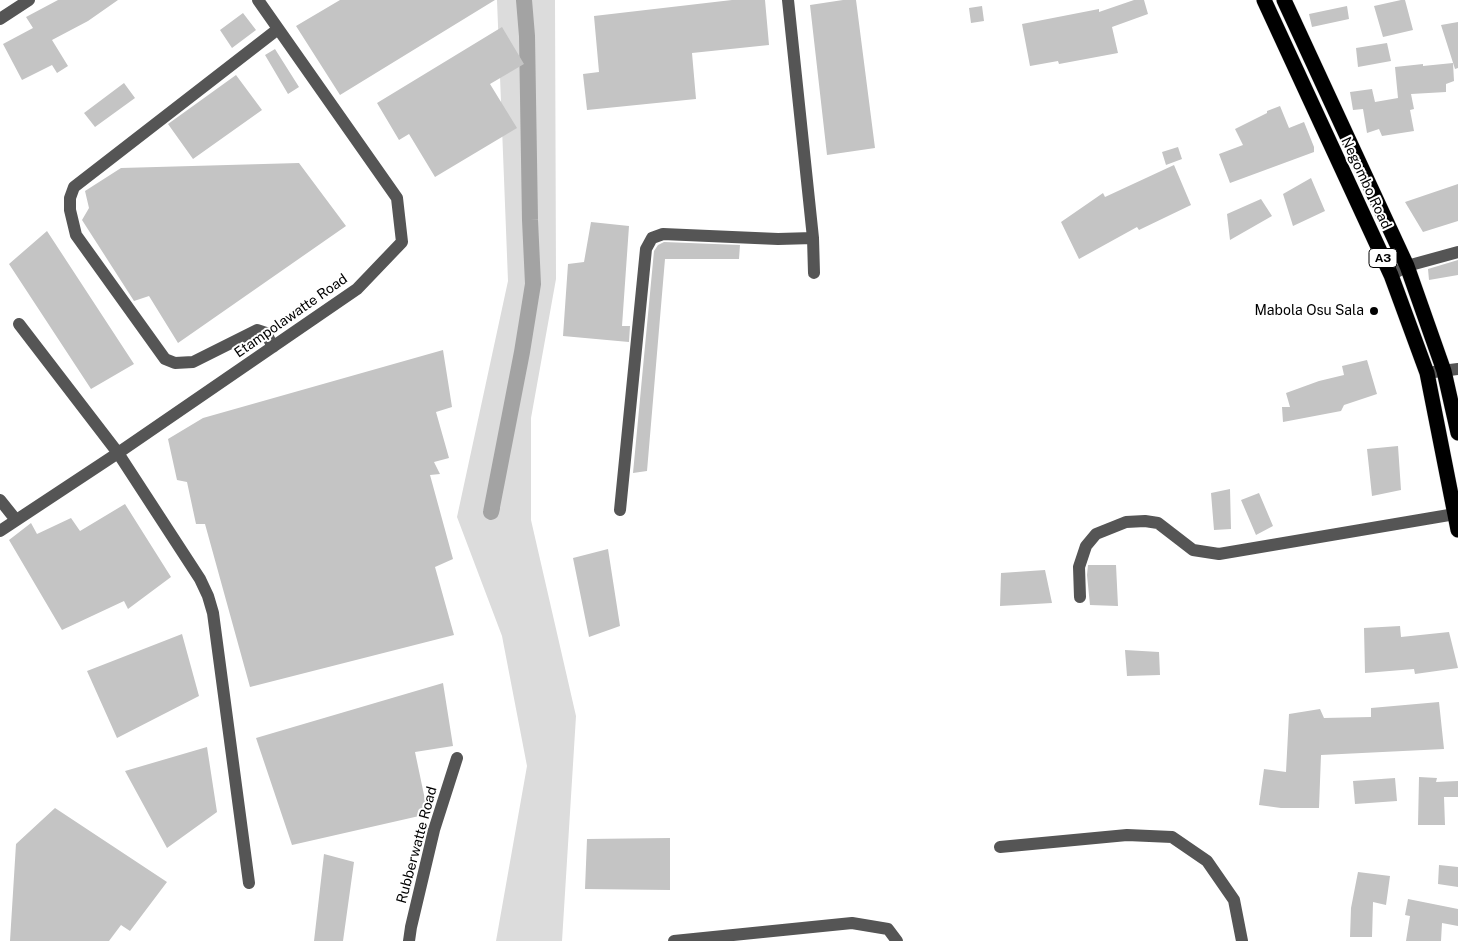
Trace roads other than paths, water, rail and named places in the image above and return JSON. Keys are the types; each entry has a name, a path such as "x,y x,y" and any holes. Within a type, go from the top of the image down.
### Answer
{"highway":[{"name":"Negombo Road","path":"1264,0 1391,275 1427,374 1458,530"},
{"name":"Negombo Road","path":"1284,0 1407,266 1451,370 1458,433"}],"street":[{"path":"0,19 29,0"},
{"name":"Etampolawatte Road","path":"0,531 118,453 357,289 402,242 396,198 258,0"},
{"path":"788,0 813,238 814,273"},
{"path":"273,347 266,333 257,330 193,362 175,363 165,359 76,235 70,210 70,198 74,187 278,29"},
{"path":"620,510 646,249 652,238 663,234 778,239 813,238"},
{"path":"1391,275 1407,266 1458,252"},
{"path":"19,324 118,453 200,579 208,596 214,622 249,883"},
{"path":"1427,374 1451,370"},
{"path":"0,500 16,520"},
{"path":"1080,597 1079,567 1086,546 1096,534 1126,522 1145,520 1158,523 1194,550 1219,554 1455,514"},
{"name":"Rubberwatte Road","path":"409,941 410,927 434,830 458,758"},
{"path":"1000,847 1127,835 1172,837 1207,861 1234,900 1242,941"},
{"path":"674,941 852,923 888,929 897,941"}],"waterway":[{"path":"492,508 491,512 522,352 533,284 527,36 524,0"}],"place":[{"name":"Mabola Osu Sala","path":"1374,311"}]}
